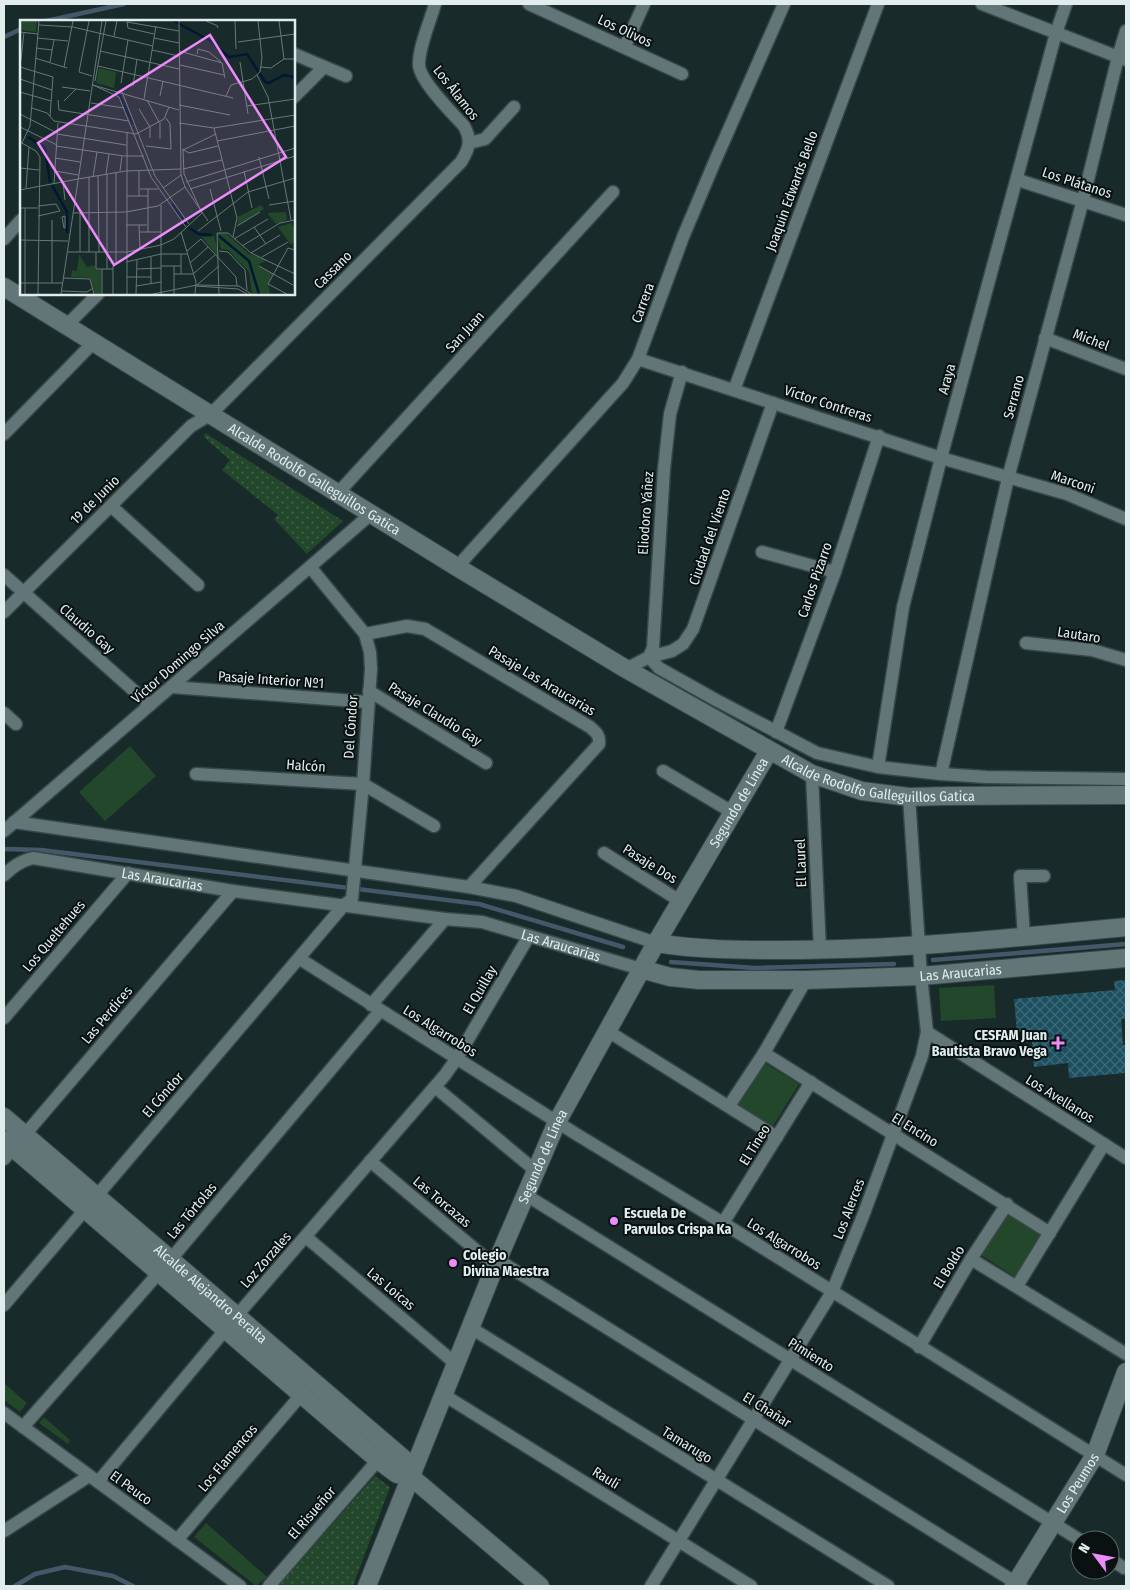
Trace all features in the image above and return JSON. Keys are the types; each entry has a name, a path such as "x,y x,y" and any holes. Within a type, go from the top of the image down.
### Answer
{"street":[{"name":"Los Álamos","path":"435,4 418,66 422,77 464,126 470,143"},
{"name":"Los Olivos","path":"529,4 625,46 682,74"},
{"path":"625,46 644,4"},
{"name":"Carrera","path":"456,567 623,383 638,359 683,237 784,4"},
{"name":"Joaquín Edwards Bello","path":"734,390 878,4"},
{"path":"982,4 1122,58"},
{"name":"Araya","path":"878,767 903,608 941,458 1018,180 1056,33 1066,4"},
{"name":"Serrano","path":"942,774 1008,478 1122,58 1126,31"},
{"path":"295,54 346,76"},
{"path":"295,96 324,67"},
{"path":"470,143 484,138 514,107"},
{"name":"Cassano","path":"211,414 461,162 468,151 470,143"},
{"name":"Los Plátanos","path":"1018,180 1126,215"},
{"name":"San Juan","path":"338,493 613,192"},
{"path":"4,239 20,221"},
{"name":"Alcalde Rodolfo Galleguillos Gatica","path":"6,291 211,414 456,567 626,668 812,774 862,791 909,797 1126,795"},
{"path":"66,326 97,295"},
{"name":"Michel","path":"1045,338 1126,369"},
{"path":"4,434 94,343"},
{"name":"Víctor Contreras","path":"638,359 1008,478"},
{"name":"Eliodoro Yáñez","path":"649,657 652,648 664,469 670,414 682,372"},
{"name":"Ciudad del Viento","path":"649,657 672,651 683,644 693,629 773,402"},
{"name":"19 de Junio","path":"4,612 191,426 211,414"},
{"name":"Carlos Pizarro","path":"776,732 834,572 879,436"},
{"name":"Marconi","path":"1008,478 1067,494 1126,518"},
{"path":"111,506 198,586"},
{"name":"Víctor Domingo Silva","path":"4,831 372,514"},
{"path":"762,552 834,572"},
{"name":"Del Cóndor","path":"311,568 365,634 370,652 363,784 354,874 348,902"},
{"name":"Claudio Gay","path":"4,576 150,705"},
{"name":"Pasaje Las Araucarias","path":"365,634 408,626 425,629 598,733 599,744 470,887"},
{"name":"Lautaro","path":"1026,643 1092,650 1126,660"},
{"path":"626,668 649,657"},
{"name":"Alcalde Rodolfo Galleguillos Gatica","path":"649,657 659,668 817,753 878,767 942,774 986,777 1126,779"},
{"name":"Pasaje Interior Nº1","path":"172,687 368,696"},
{"name":"Pasaje Claudio Gay","path":"368,696 486,763"},
{"path":"4,713 16,724"},
{"name":"Segundo de Línea","path":"367,1586 497,1263 557,1122 606,1030 769,751"},
{"path":"663,771 732,812"},
{"name":"Halcón","path":"196,774 363,784 434,826"},
{"name":"El Laurel","path":"812,774 820,950"},
{"name":"Los Alerces","path":"651,1586 832,1292 864,1216 922,1056 927,1032 921,976 909,797"},
{"path":"14,822 354,874 470,887 516,896 656,943 707,950 820,950 919,946 1126,927"},
{"name":"Pasaje Dos","path":"604,853 680,901"},
{"name":"Las Araucarias","path":"4,875 23,861 33,858 233,891 348,902 445,919 482,922 641,970 670,977 699,980 806,980 921,976 1126,958"},
{"name":"Los Queltehues","path":"4,1018 128,873"},
{"path":"1024,937 1020,876 1044,876"},
{"name":"Las Perdices","path":"7,1149 25,1135 233,891"},
{"name":"El Cóndor","path":"4,1305 348,902"},
{"name":"Las Tórtolas","path":"11,1421 159,1274 445,919"},
{"name":"El Quillay","path":"457,1058 529,936"},
{"name":"Los Algarrobos","path":"300,959 557,1122 723,1223 1126,1475"},
{"path":"729,1106 764,1053 806,980"},
{"path":"606,1030 778,1137"},
{"name":"Los Avellanos","path":"927,1032 1126,1158"},
{"name":"El Encino","path":"764,1053 1007,1204 1050,1233"},
{"name":"Loz Zorzales","path":"4,1531 94,1479 232,1323 435,1087 457,1058"},
{"name":"El Tineo","path":"723,1223 812,1082"},
{"path":"435,1087 536,1171"},
{"name":"Alcalde Alejandro Peralta","path":"4,1117 171,1260 301,1395 378,1460 397,1474 410,1476"},
{"path":"1017,1286 1104,1144"},
{"name":"Alcalde Alejandro Peralta","path":"7,1149 85,1209 159,1274 232,1323 404,1459 410,1476 540,1586"},
{"name":"Las Torcazas","path":"370,1161 497,1263"},
{"name":"Pimiento","path":"526,1195 1070,1534"},
{"name":"El Boldo","path":"919,1347 971,1259 1007,1204"},
{"name":"Las Loicas","path":"306,1237 456,1364"},
{"path":"971,1259 1126,1354"},
{"name":"El Chañar","path":"497,1263 754,1420 1017,1585"},
{"name":"Tamarugo","path":"471,1328 888,1586"},
{"name":"Los Peumos","path":"1017,1585 1095,1455 1126,1372"},
{"name":"Los Flamencos","path":"177,1540 301,1395"},
{"name":"Raulí","path":"444,1395 752,1586"},
{"name":"El Peuco","path":"11,1421 240,1586"},
{"name":"El Risueñor","path":"269,1586 378,1460"},
{"path":"1120,1565 1124,1568"}],"green space":[{"path":"205,433 343,521 307,554 274,519 278,515 222,470 230,460 204,437"},
{"path":"130,746 156,776 105,821 79,792"},
{"path":"994,985 996,1018 941,1021 939,988"},
{"path":"763,1062 799,1084 773,1126 735,1105"},
{"path":"1007,1210 1043,1233 1015,1277 980,1254"},
{"path":"4,1383 27,1403 20,1412 4,1400"},
{"path":"44,1417 70,1440 68,1444 39,1423"},
{"path":"375,1476 390,1487 353,1586 278,1586"},
{"path":"206,1523 267,1577 256,1586 194,1537"}],"building":[{"path":"1126,980 1126,1019 1121,1019 1123,1045 1126,1045 1126,1073 1069,1078 1068,1063 1034,1067 1031,1031 1017,1032 1014,999 1115,990 1114,981"}],"waterway":[{"path":"51,20 124,4"},
{"path":"4,37 20,29"},
{"path":"4,849 41,850 479,904 623,947"},
{"path":"933,960 1126,944"},
{"path":"671,962 755,968 894,964"},
{"path":"15,1586 35,1574 65,1567 113,1576 133,1586"}],"place":[{"name":"CESFAM Juan Bautista Bravo Vega","path":"1058,1043"},
{"name":"Escuela De Parvulos Crispa Ka","path":"614,1221"},
{"name":"Colegio Divina Maestra","path":"453,1263"}]}
